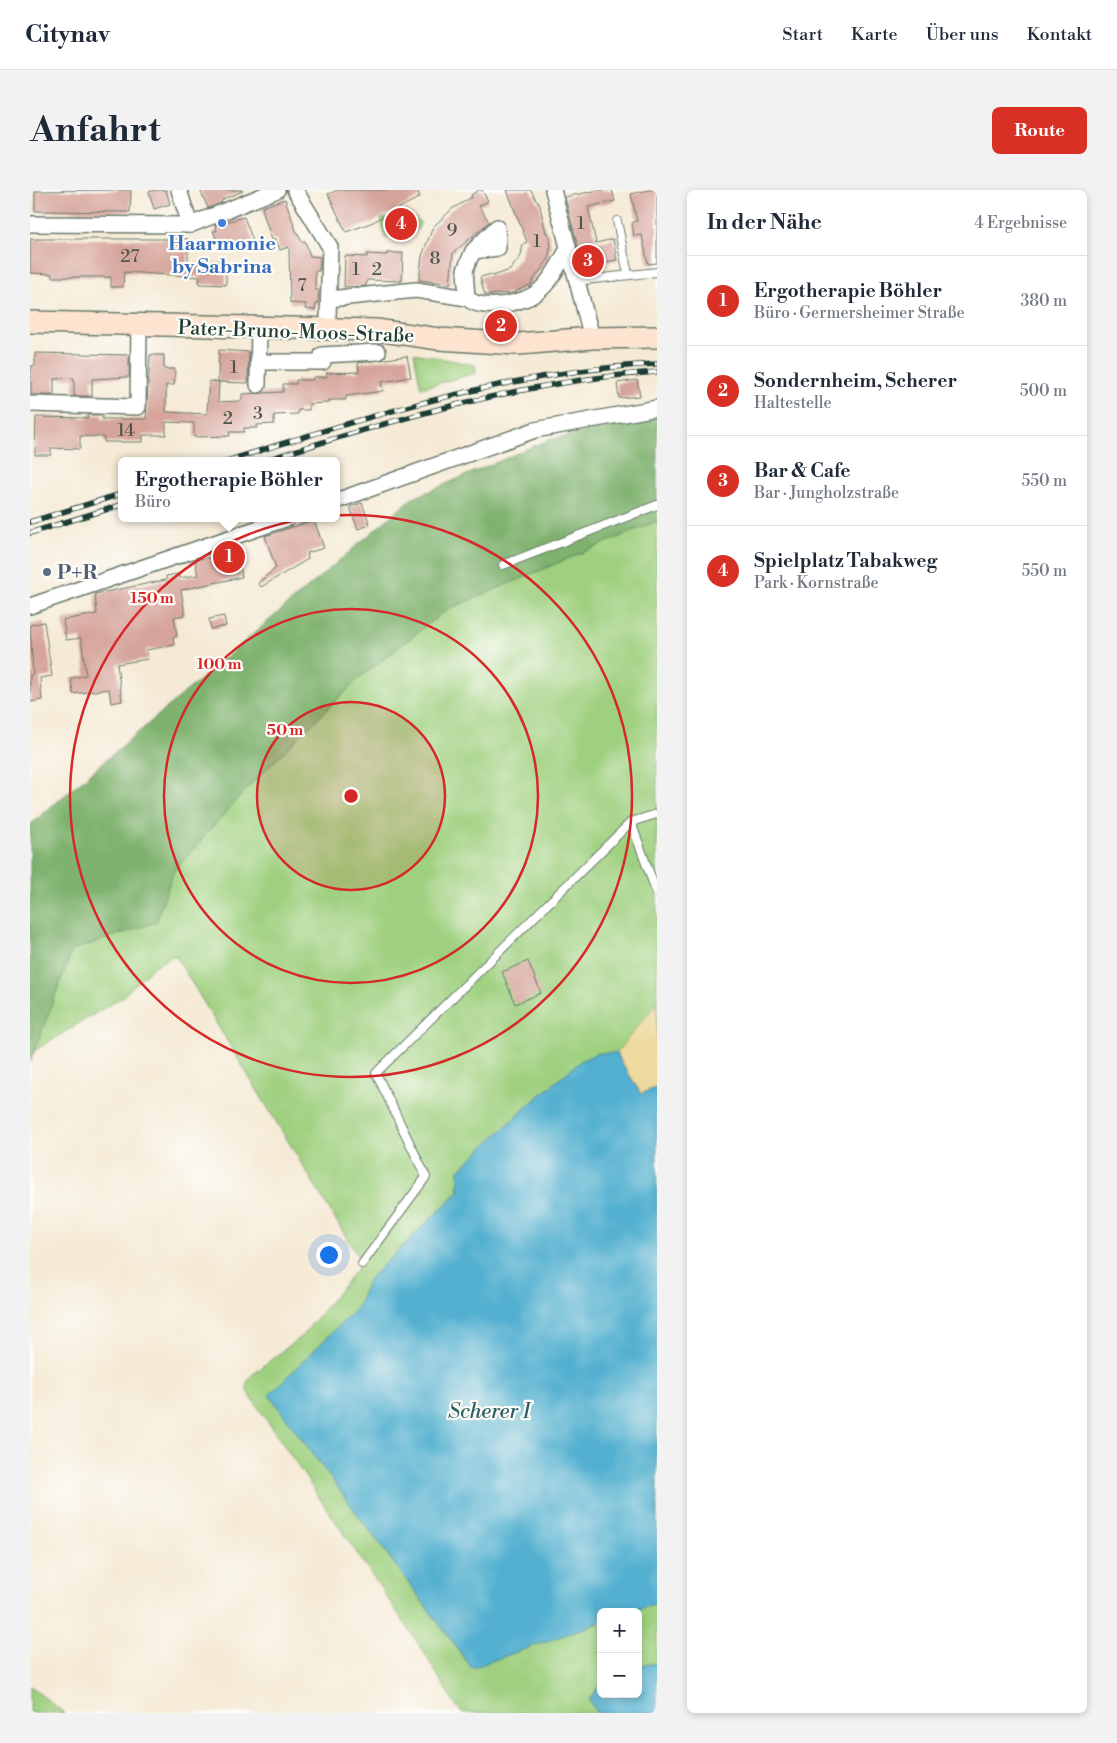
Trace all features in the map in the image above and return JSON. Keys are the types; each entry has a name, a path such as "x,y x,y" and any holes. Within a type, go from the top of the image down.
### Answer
{"main road":[{"name":"Pater-Bruno-Moos-Straße","path":"30,322 376,330 439,339 518,344 592,338 657,337"}],"street":[{"path":"180,190 190,224"},
{"path":"30,224 190,224 277,190"},
{"path":"295,190 330,247 328,318"},
{"path":"559,191 568,249 592,338"},
{"path":"329,299 416,290 467,298 477,305 488,306 533,295 546,284 568,249"},
{"path":"467,298 464,270 473,251"},
{"path":"30,404 138,406 139,326"},
{"path":"258,385 259,328"},
{"path":"258,362 322,362 322,355 378,352"},
{"path":"340,500 535,430 657,408"},
{"path":"30,606 276,522"}],"lane":[{"path":"617,221 628,274"},
{"path":"576,281 657,272"},
{"path":"503,564 657,505"},
{"path":"362,1264 426,1178 376,1073 631,822 657,814"},
{"path":"631,822 656,892"}],"green space":[{"path":"407,211 421,223 413,235 385,238 381,219"},
{"path":"414,353 475,365 476,373 421,388"},
{"path":"657,417 657,521 446,610 358,679 247,788 173,872 156,922 72,950 30,1063 30,825 411,499 548,440"},
{"path":"657,521 657,1087 582,1060 531,1103 459,1170 459,1191 369,1279 357,1308 269,1395 471,1667 597,1623 597,1689 589,1700 597,1713 463,1713 454,1703 422,1649 247,1391 247,1383 252,1375 303,1335 362,1263 175,955 154,966 122,997 34,1051 72,950 156,922 173,872 247,788 358,679 446,610"},
{"path":"657,1603 657,1663 642,1665 642,1653 642,1608"},
{"path":"30,1686 64,1713 30,1713"}],"sand":[{"path":"657,1003 657,1087 641,1094 616,1053"}],"water":[{"name":"Scherer I","path":"598,1053 616,1053 641,1094 657,1087 657,1603 642,1608 597,1608 597,1623 472,1668 269,1395 357,1308 369,1279 459,1192 459,1170 531,1103 582,1060"},
{"path":"657,1663 657,1713 597,1713 589,1700 597,1689 597,1698 642,1698 642,1665"}],"building":[{"path":"131,190 130,212 35,211 35,191"},
{"path":"166,190 170,204 154,209 149,192"},
{"path":"200,190 243,191 223,199 221,203 208,208"},
{"path":"338,190 417,190 420,197 371,223 346,232 328,194"},
{"path":"482,190 488,201 479,206 489,222 453,253 450,284 419,280 422,256 433,227 452,209 472,197 471,195"},
{"path":"507,190 531,190 537,202 539,202 546,233 548,232 551,244 548,260 532,284 512,293 485,295 480,277 492,274 493,276 510,270 521,256 523,244 527,242"},
{"path":"599,190 612,190 615,201 588,207 596,243 613,239 617,260 583,266 565,197"},
{"path":"657,190 657,263 648,264 642,235 634,236 632,223 637,221 631,194"},
{"path":"285,199 296,231 302,242 305,241 310,256 320,257 319,271 315,271 315,290 319,290 318,304 316,304 315,310 305,309 306,304 290,303 289,247 280,250 276,239 272,240 265,219 262,207"},
{"path":"244,217 255,246 219,245 213,231 217,231 215,225"},
{"path":"30,239 188,239 188,263 226,263 226,285 199,284 200,277 124,272 123,287 111,287 111,277 52,277 52,274 30,273"},
{"path":"387,253 403,253 402,281 367,280 366,286 344,287 345,256 367,257 367,254 387,255"},
{"path":"219,350 249,352 248,383 218,382"},
{"path":"35,353 129,355 129,377 92,379 92,396 74,396 74,378 54,379 54,395 31,395 31,366 35,366"},
{"path":"150,355 164,355 164,369 175,369 174,385 166,385 166,412 207,414 209,381 219,382 218,402 242,401 242,394 283,392 283,384 296,384 296,380 313,380 313,377 327,377 326,373 359,372 358,363 407,356 411,377 381,382 383,391 346,396 346,400 329,400 329,403 309,404 309,410 298,410 298,414 274,415 274,424 257,425 257,428 244,428 244,432 229,432 230,436 194,437 194,423 166,422 166,435 143,435 143,442 104,442 104,437 80,436 80,449 51,448 51,455 35,455 36,417 88,418 88,415 102,415 102,419 146,419"},
{"path":"637,380 640,396 619,398 617,383"},
{"path":"362,503 370,525 358,529 350,507"},
{"path":"308,522 315,522 324,548 307,553 308,559 261,587 258,583 276,568 265,536"},
{"path":"238,552 242,577 181,590 185,615 174,617 177,636 173,637 174,645 146,650 148,659 117,664 122,701 111,703 109,689 73,694 71,678 86,675 81,638 66,640 63,620 97,614 95,594 166,580 166,576 178,574 179,578 198,575 195,560"},
{"path":"224,616 226,626 211,629 209,619"},
{"path":"44,622 52,676 40,678 42,700 30,702 30,675 33,674 30,625"},
{"path":"528,961 541,993 515,1004 502,972"}],"railway":[{"path":"240,457 332,428 493,386 602,368 657,364"},
{"path":"276,457 457,404 556,384 657,372"},
{"path":"30,522 118,495"},
{"path":"30,533 118,506"}],"place":[{"name":"Haarmonie by Sabrina","path":"222,223"},
{"name":"Spielplatz Tabakweg","path":"401,224"},
{"name":"Bar & Cafe","path":"588,261"},
{"name":"Sondernheim, Scherer","path":"501,326"},
{"name":"Ergotherapie Böhler","path":"229,557"},
{"name":"P+R","path":"47,572"}]}
